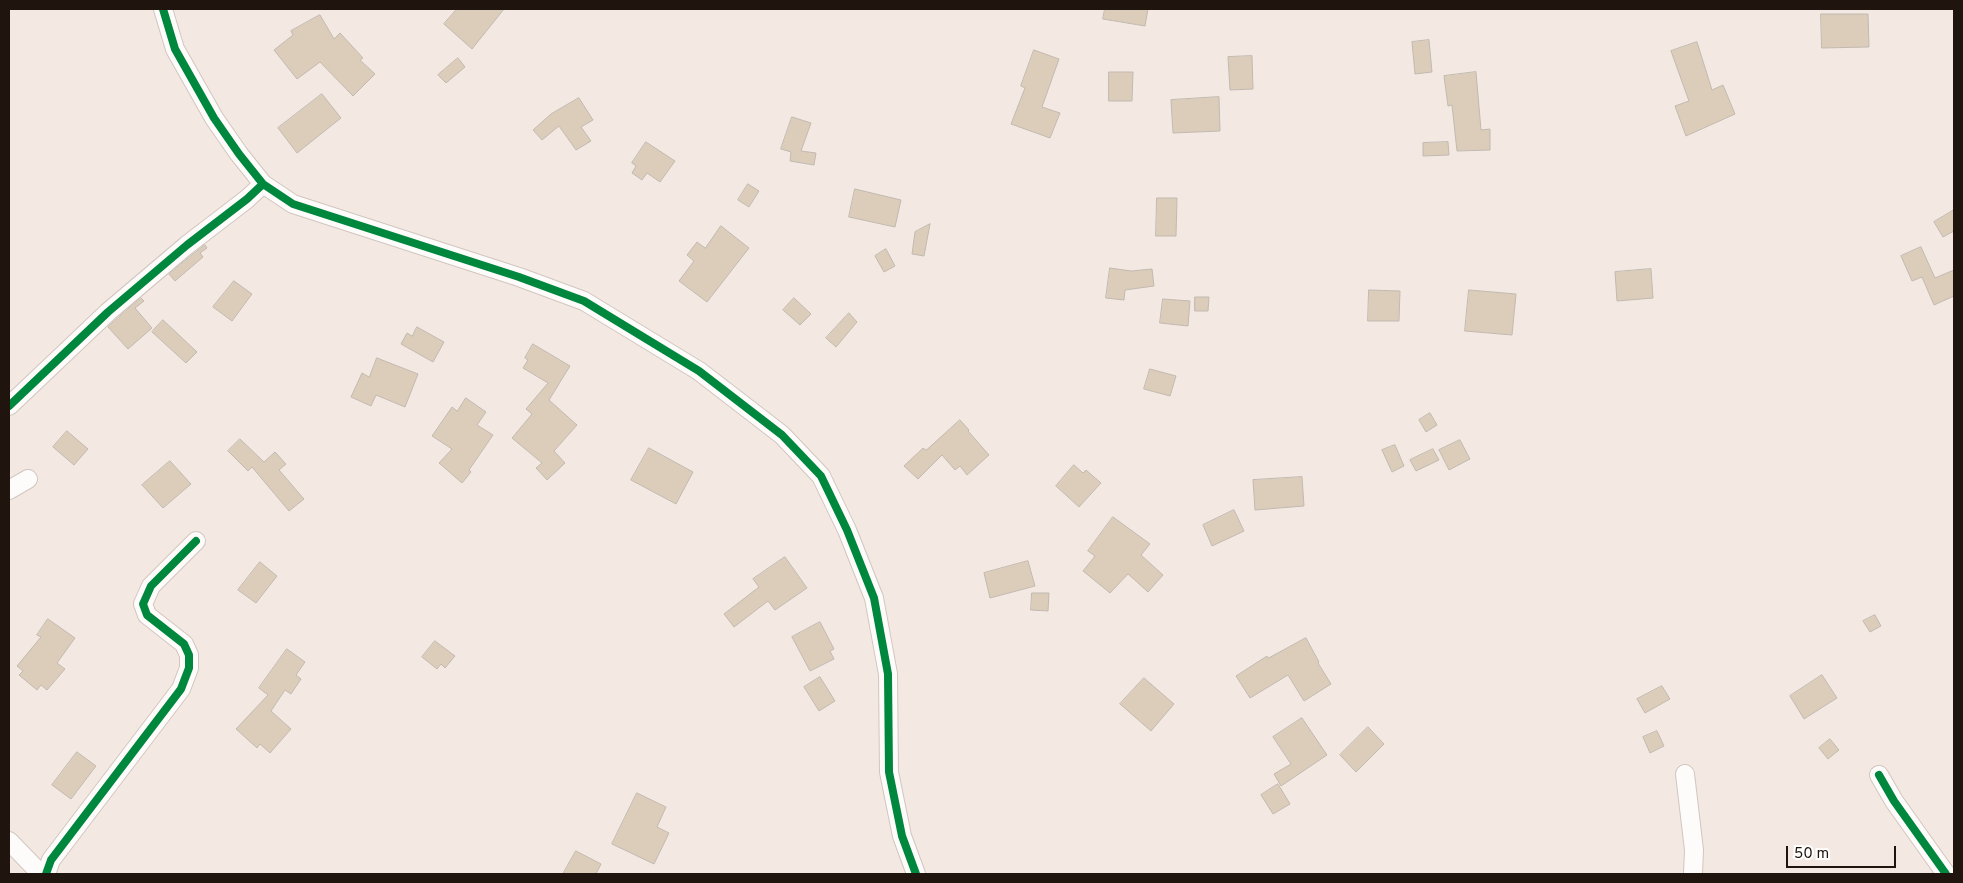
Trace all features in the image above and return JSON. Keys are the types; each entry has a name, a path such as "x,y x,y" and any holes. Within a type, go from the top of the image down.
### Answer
{"street":[{"path":"163,9 175,49 214,118 263,184 293,204 519,277 584,301 699,371 782,435 821,476 847,530 874,598 888,674 889,772 902,836 916,874"},
{"path":"9,406 108,312 186,245 247,200 263,184"},
{"path":"9,490 28,479"},
{"path":"46,874 51,860 181,689 189,668 189,655 184,644 147,615 143,604 151,586 196,541"},
{"path":"1685,774 1694,850 1693,874"},
{"path":"1880,775 1894,800 1946,874"},
{"path":"9,841 41,874"}],"building":[{"path":"457,9 504,9 472,49 444,24"},
{"path":"1105,9 1148,9 1145,26 1103,19"},
{"path":"1821,14 1868,14 1869,47 1822,48"},
{"path":"320,15 334,39 340,33 363,58 360,60 375,74 353,96 320,62 297,79 274,50 293,35 291,31"},
{"path":"1429,40 1432,72 1415,74 1412,42"},
{"path":"1697,42 1712,90 1723,85 1735,114 1686,136 1675,106 1689,101 1671,51"},
{"path":"1034,50 1059,59 1042,107 1060,113 1050,138 1011,124 1025,88 1021,86"},
{"path":"1252,56 1253,89 1230,90 1228,57"},
{"path":"458,58 465,67 446,83 438,75"},
{"path":"1109,72 1133,72 1132,101 1109,101"},
{"path":"1476,72 1481,130 1490,129 1490,150 1457,151 1452,105 1448,106 1444,76"},
{"path":"322,94 341,118 297,153 278,128"},
{"path":"1219,97 1220,131 1173,133 1171,100"},
{"path":"579,98 593,120 581,127 591,141 576,150 559,126 542,140 533,130 551,114"},
{"path":"792,117 811,123 801,151 816,153 814,165 790,161 791,152 781,149"},
{"path":"646,142 675,161 660,182 647,173 642,180 632,173 636,166 632,163"},
{"path":"1448,142 1449,155 1423,156 1423,143"},
{"path":"748,184 759,191 749,207 738,200"},
{"path":"855,189 901,200 895,227 849,217"},
{"path":"1157,198 1177,198 1176,236 1156,236"},
{"path":"1954,210 1954,231 1943,237 1934,222"},
{"path":"930,224 924,256 912,254 915,232"},
{"path":"721,226 749,248 707,302 679,281 694,261 687,255 697,242 705,248"},
{"path":"205,245 207,248 200,253 203,257 175,281 169,274"},
{"path":"1921,247 1935,278 1954,270 1954,296 1934,305 1922,277 1912,281 1901,256"},
{"path":"886,249 895,266 884,272 875,256"},
{"path":"1110,268 1131,271 1152,269 1154,286 1125,290 1124,300 1106,298"},
{"path":"1651,269 1653,298 1617,301 1615,272"},
{"path":"234,281 252,294 232,321 213,307"},
{"path":"1369,290 1400,291 1399,321 1368,321"},
{"path":"1469,290 1516,294 1512,335 1465,331"},
{"path":"1195,297 1209,297 1208,311 1195,311"},
{"path":"141,298 144,301 135,308 152,328 128,349 108,327"},
{"path":"794,298 811,314 800,325 783,310"},
{"path":"1163,299 1190,301 1188,326 1160,323"},
{"path":"849,313 857,322 836,347 826,338"},
{"path":"163,320 197,352 186,363 152,332"},
{"path":"417,327 444,342 433,362 401,344 407,333 412,336"},
{"path":"533,344 570,366 549,400 577,425 554,451 565,463 547,480 536,468 542,463 512,438 532,414 526,409 548,383 523,368 528,360 525,358"},
{"path":"377,358 418,374 405,407 376,395 371,406 351,397 362,373 369,377"},
{"path":"1150,369 1176,376 1170,396 1144,389"},
{"path":"466,398 486,412 477,425 493,435 469,470 471,472 462,483 439,463 452,449 432,436 452,407 457,411"},
{"path":"1430,413 1437,425 1426,432 1419,420"},
{"path":"960,420 989,455 967,475 960,466 955,470 942,455 918,479 904,466 923,448 926,450"},
{"path":"67,431 88,449 74,465 53,447"},
{"path":"240,439 264,462 275,452 286,464 279,470 304,499 289,511 252,467 248,471 228,451"},
{"path":"1460,440 1470,459 1449,470 1439,450"},
{"path":"1395,445 1404,466 1392,472 1382,450"},
{"path":"649,448 693,472 676,504 631,480"},
{"path":"1433,449 1439,460 1416,471 1410,460"},
{"path":"170,461 191,484 163,508 142,485"},
{"path":"1074,465 1083,473 1086,470 1101,483 1079,507 1056,486"},
{"path":"1302,477 1304,506 1255,510 1253,480"},
{"path":"1234,510 1244,531 1212,546 1203,525"},
{"path":"1113,517 1150,544 1141,555 1163,575 1148,592 1128,574 1110,593 1083,571 1095,556 1088,551"},
{"path":"785,557 807,588 775,610 768,601 734,627 724,614 759,587 753,579"},
{"path":"1028,561 1035,586 990,598 984,573"},
{"path":"260,562 277,576 256,603 238,590"},
{"path":"1032,593 1049,593 1048,611 1031,610"},
{"path":"1875,615 1881,626 1870,632 1863,621"},
{"path":"48,619 75,638 57,663 65,669 47,690 41,685 37,690 19,675 23,671 17,666 41,637 37,635"},
{"path":"820,622 834,649 830,651 834,659 810,671 792,637"},
{"path":"1306,638 1331,684 1304,701 1288,675 1250,698 1236,676 1267,656 1268,658"},
{"path":"435,641 455,656 445,668 441,664 437,669 422,657"},
{"path":"287,649 305,662 296,675 301,679 291,694 285,690 271,711 291,729 270,753 260,744 257,748 236,729 268,695 259,688"},
{"path":"1822,675 1837,698 1804,719 1790,696"},
{"path":"820,677 835,701 819,711 804,687"},
{"path":"1144,678 1174,704 1151,731 1120,704"},
{"path":"1662,686 1670,699 1645,713 1637,699"},
{"path":"1302,718 1327,755 1281,786 1274,774 1291,764 1273,737"},
{"path":"1368,727 1384,744 1356,772 1340,755"},
{"path":"1657,731 1664,746 1650,753 1643,737"},
{"path":"1830,739 1839,750 1828,759 1819,748"},
{"path":"77,752 96,766 71,799 52,785"},
{"path":"1278,784 1290,804 1273,814 1261,795"},
{"path":"637,793 666,807 657,827 669,833 654,864 612,844"},
{"path":"576,851 601,864 596,874 563,874"}],"cycle path":[{"path":"163,9 175,49 214,118 263,184 293,204 519,277 584,301 699,371 782,435 821,476 847,530 874,598 888,674 889,772 902,836 916,874"},
{"path":"9,406 108,312 263,184"},
{"path":"46,874 51,860 181,689 189,668 189,655 184,644 147,615 143,604 151,586 196,541"},
{"path":"1879,775 1894,801 1946,874"}]}
